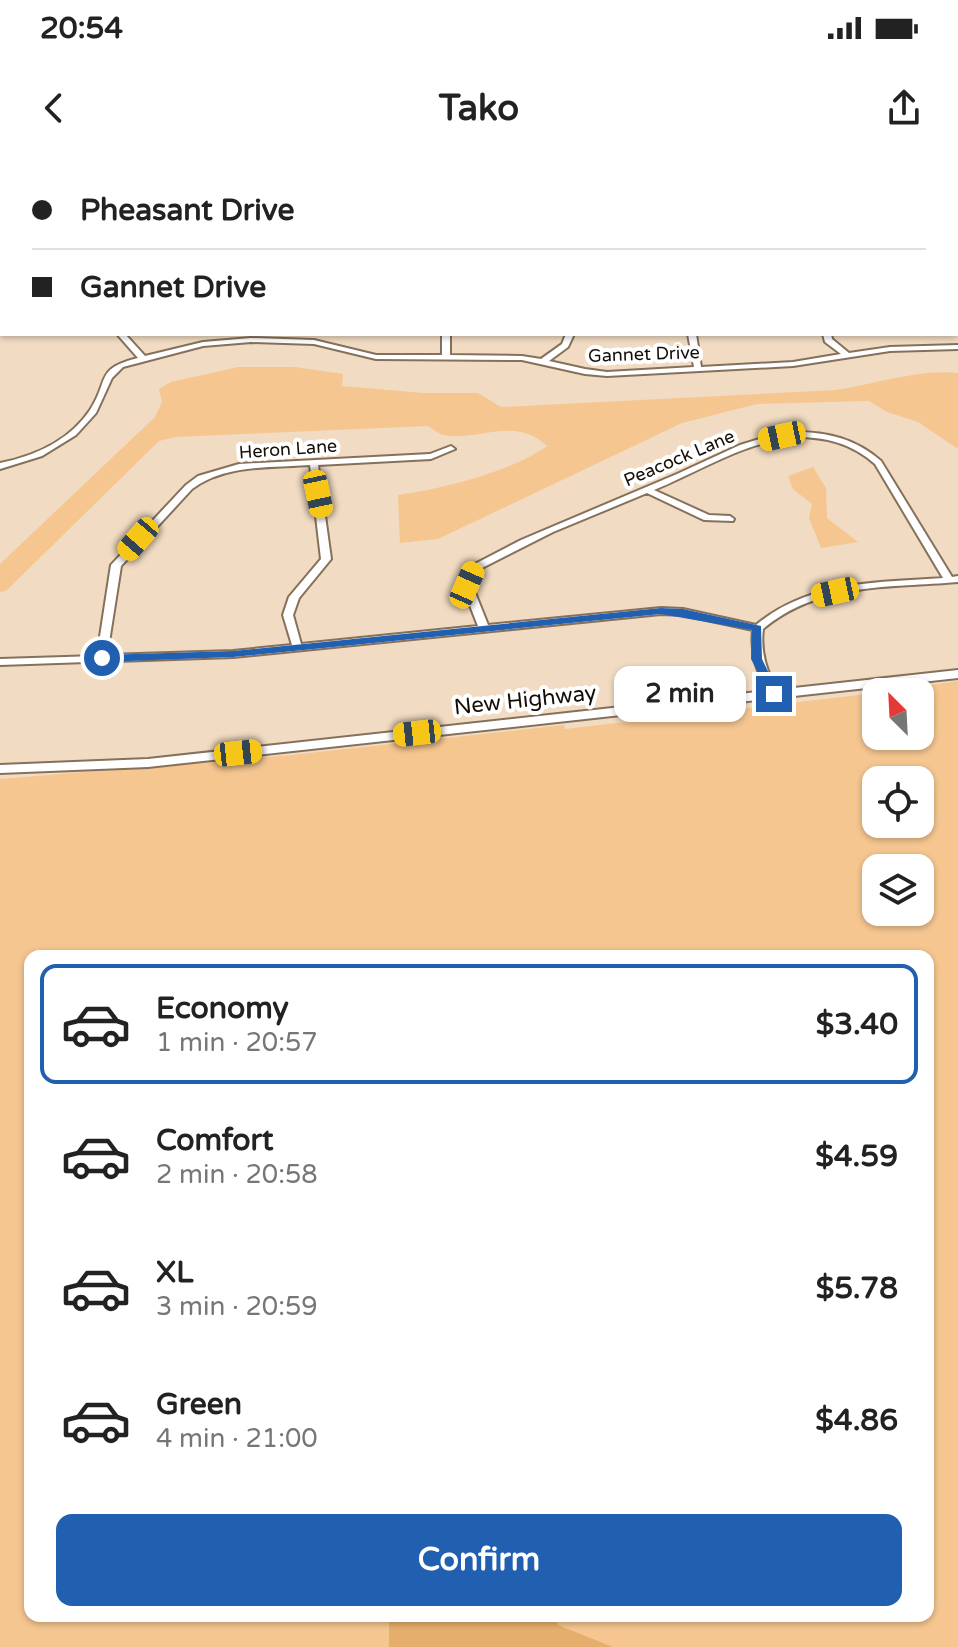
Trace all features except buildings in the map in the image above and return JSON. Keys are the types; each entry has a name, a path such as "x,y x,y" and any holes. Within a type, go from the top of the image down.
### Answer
{"street":[{"path":"123,336 142,358"},
{"path":"446,336 446,358"},
{"path":"543,361 565,345 569,336"},
{"path":"692,336 698,369"},
{"path":"827,336 828,340 847,355"},
{"name":"Gannet Drive","path":"0,466 23,462 48,452 94,412 107,375 120,365 203,344 252,337 314,342 376,357 543,361 586,373 793,364 890,349 958,347"},
{"name":"Peacock Lane","path":"484,629 467,585 474,568 495,556 765,439 810,434 853,443 878,463 953,580"},
{"name":"Heron Lane","path":"102,658 116,565 201,478 223,470 431,456 451,449"},
{"path":"297,647 288,615 294,597 326,559 314,463"},
{"path":"647,490 707,518 730,519"},
{"path":"0,662 233,654 661,611 683,612 758,628 780,611 806,598 857,589 953,580"},
{"path":"758,628 757,659 774,694"},
{"name":"New Highway","path":"0,769 148,763 958,674"}],"shaded area":[{"path":"238,367 295,367 343,374 342,386 424,393 478,393 501,407 836,390 912,375 958,373 958,449 918,422 887,412 869,401 757,404 682,423 438,539 400,543 398,495 476,478 515,464 547,446 522,432 457,436 442,434 428,426 175,437 159,441 6,591 0,592 0,564 155,417 162,402 159,389 171,382"},
{"path":"813,467 826,488 827,518 858,542 821,548 809,518 812,504 793,489 788,476"},
{"path":"958,681 958,1647 0,1647 0,779 291,755 564,725 565,729 862,695 862,750 934,750 934,685"},
{"path":"389,1622 556,1622 613,1647 389,1647"}],"route":[{"path":"102,658 233,654 661,611 683,612 758,628 755,644 757,659 774,694"}]}
